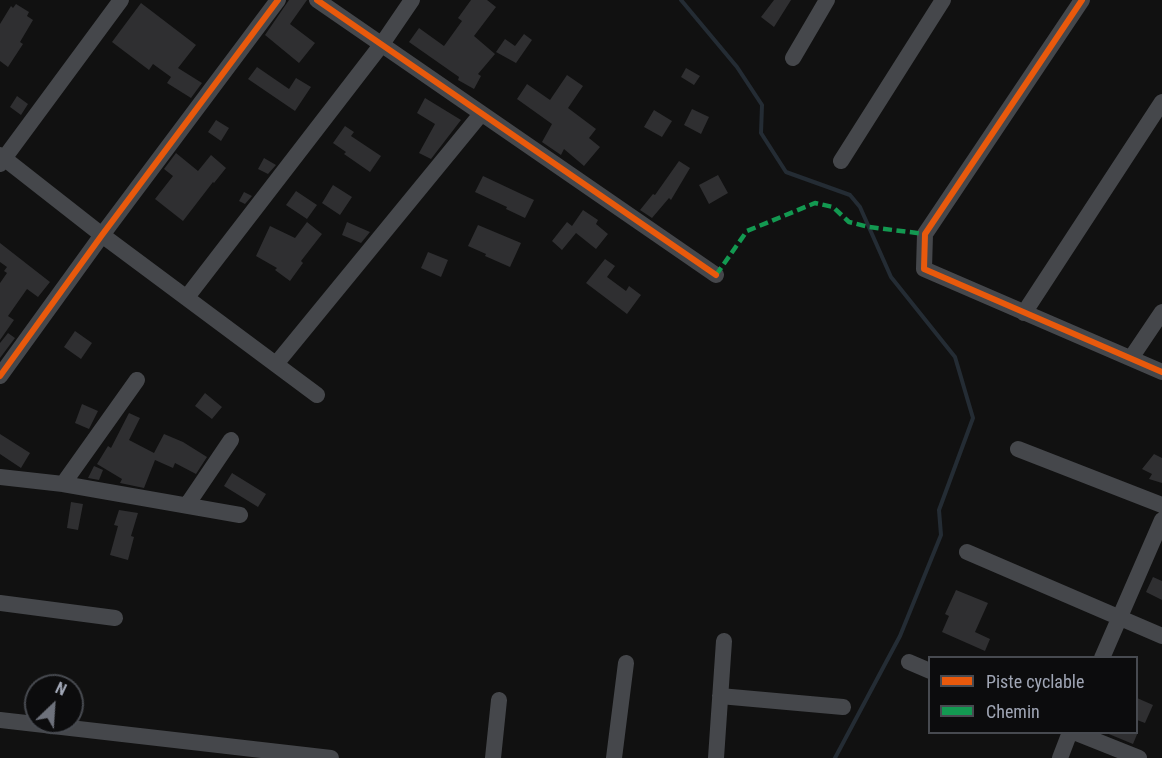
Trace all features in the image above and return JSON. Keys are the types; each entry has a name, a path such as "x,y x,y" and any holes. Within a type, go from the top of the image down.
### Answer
{"street":[{"path":"121,0 1,159 316,395"},
{"path":"0,376 102,235 278,0"},
{"path":"316,0 716,275"},
{"path":"187,297 382,44 412,0"},
{"path":"793,58 827,0"},
{"path":"841,161 943,0"},
{"path":"1082,0 925,234 924,269 1162,372"},
{"path":"1024,313 1162,102"},
{"path":"276,364 481,114"},
{"path":"1131,358 1162,312"},
{"path":"63,484 137,380"},
{"path":"187,505 231,440"},
{"path":"1018,449 1162,505"},
{"path":"0,477 63,484 240,515"},
{"path":"1102,656 1162,520"},
{"path":"967,552 1162,636"},
{"path":"0,603 115,618"},
{"path":"716,758 724,641"},
{"path":"909,662 928,670"},
{"path":"614,758 626,663"},
{"path":"720,696 843,707"},
{"path":"493,758 499,700"},
{"path":"0,720 215,752 331,758"},
{"path":"1060,758 1069,734"},
{"path":"1079,734 1139,758"}],"building":[{"path":"289,0 307,0 290,24 315,43 299,63 265,35"},
{"path":"471,0 487,0 496,7 474,36 495,54 478,74 481,76 474,89 458,80 459,77 409,42 419,28 444,46 462,21 458,18"},
{"path":"774,0 791,0 774,27 761,17"},
{"path":"141,3 196,45 178,68 202,83 191,98 167,83 171,77 153,64 149,70 112,42"},
{"path":"16,4 29,12 27,16 33,20 20,42 23,44 8,67 0,61 0,24 11,6 13,8"},
{"path":"524,34 532,40 516,63 496,52 505,39 515,46"},
{"path":"257,67 289,89 296,78 311,87 295,111 248,79"},
{"path":"686,68 700,76 694,85 681,77"},
{"path":"567,75 583,86 568,108 596,129 589,138 600,147 584,166 564,149 561,155 542,142 552,124 517,99 527,84 550,100"},
{"path":"17,96 28,104 21,115 10,107"},
{"path":"425,98 461,120 431,159 419,153 435,124 417,113"},
{"path":"692,109 709,117 701,134 684,125"},
{"path":"654,110 672,121 662,137 644,127"},
{"path":"216,120 229,128 221,141 208,132"},
{"path":"345,126 354,132 351,136 381,156 370,172 344,154 346,152 333,143"},
{"path":"176,153 198,171 211,155 226,168 183,221 155,199 173,176 164,169"},
{"path":"264,158 276,165 268,174 258,169"},
{"path":"679,161 690,168 671,200 669,198 652,218 640,210 653,194 655,195"},
{"path":"718,175 728,193 709,204 699,185"},
{"path":"483,176 534,200 525,218 475,192"},
{"path":"333,185 352,197 340,215 322,203"},
{"path":"296,191 317,205 307,219 286,205"},
{"path":"244,192 252,196 245,204 239,201"},
{"path":"583,210 598,220 596,224 608,234 596,249 576,233 562,250 552,241 567,222 572,226"},
{"path":"307,222 322,234 301,261 303,263 290,281 275,270 277,268 256,256 270,226 295,238"},
{"path":"347,222 370,232 361,243 342,235"},
{"path":"478,225 521,243 510,267 468,246"},
{"path":"0,243 50,282 38,297 27,289 8,316 14,320 0,340 0,283 7,273 4,271 7,267 0,262"},
{"path":"428,252 448,260 441,277 421,268"},
{"path":"605,259 615,266 607,277 626,291 629,286 641,295 627,314 586,283"},
{"path":"75,331 92,343 81,359 64,347"},
{"path":"8,333 15,338 0,358 0,343"},
{"path":"205,393 222,407 212,419 195,406"},
{"path":"82,404 98,411 89,429 75,423"},
{"path":"129,413 140,418 129,440 154,453 164,434 183,442 207,457 196,474 175,463 173,468 155,460 144,488 120,483 122,479 97,464 108,446 111,448"},
{"path":"0,434 30,453 21,468 0,454"},
{"path":"1154,454 1162,458 1162,483 1149,479 1152,474 1142,469"},
{"path":"94,466 103,470 99,480 88,478"},
{"path":"232,473 266,494 258,507 224,486"},
{"path":"71,502 83,504 78,530 67,528"},
{"path":"119,510 138,513 131,536 134,537 128,560 110,555 118,526 114,525"},
{"path":"1153,577 1162,581 1162,600 1146,592"},
{"path":"956,590 988,603 975,632 990,639 985,651 942,632 949,616 945,614"},
{"path":"1138,698 1153,705 1145,723 1138,720"},
{"path":"1109,734 1137,734 1133,744"}],"waterway":[{"path":"681,0 737,67 762,105 761,133 786,172 850,195 860,207 891,277 955,357 973,418 939,510 941,535 900,636 835,758"}],"marked path":[{"path":"716,275 747,231 815,203 833,207 849,222 869,227 925,234"}],"cycle path":[{"path":"0,376 102,235 278,0"},
{"path":"317,0 716,275"},
{"path":"1082,0 925,234 924,269 1162,372"}]}
